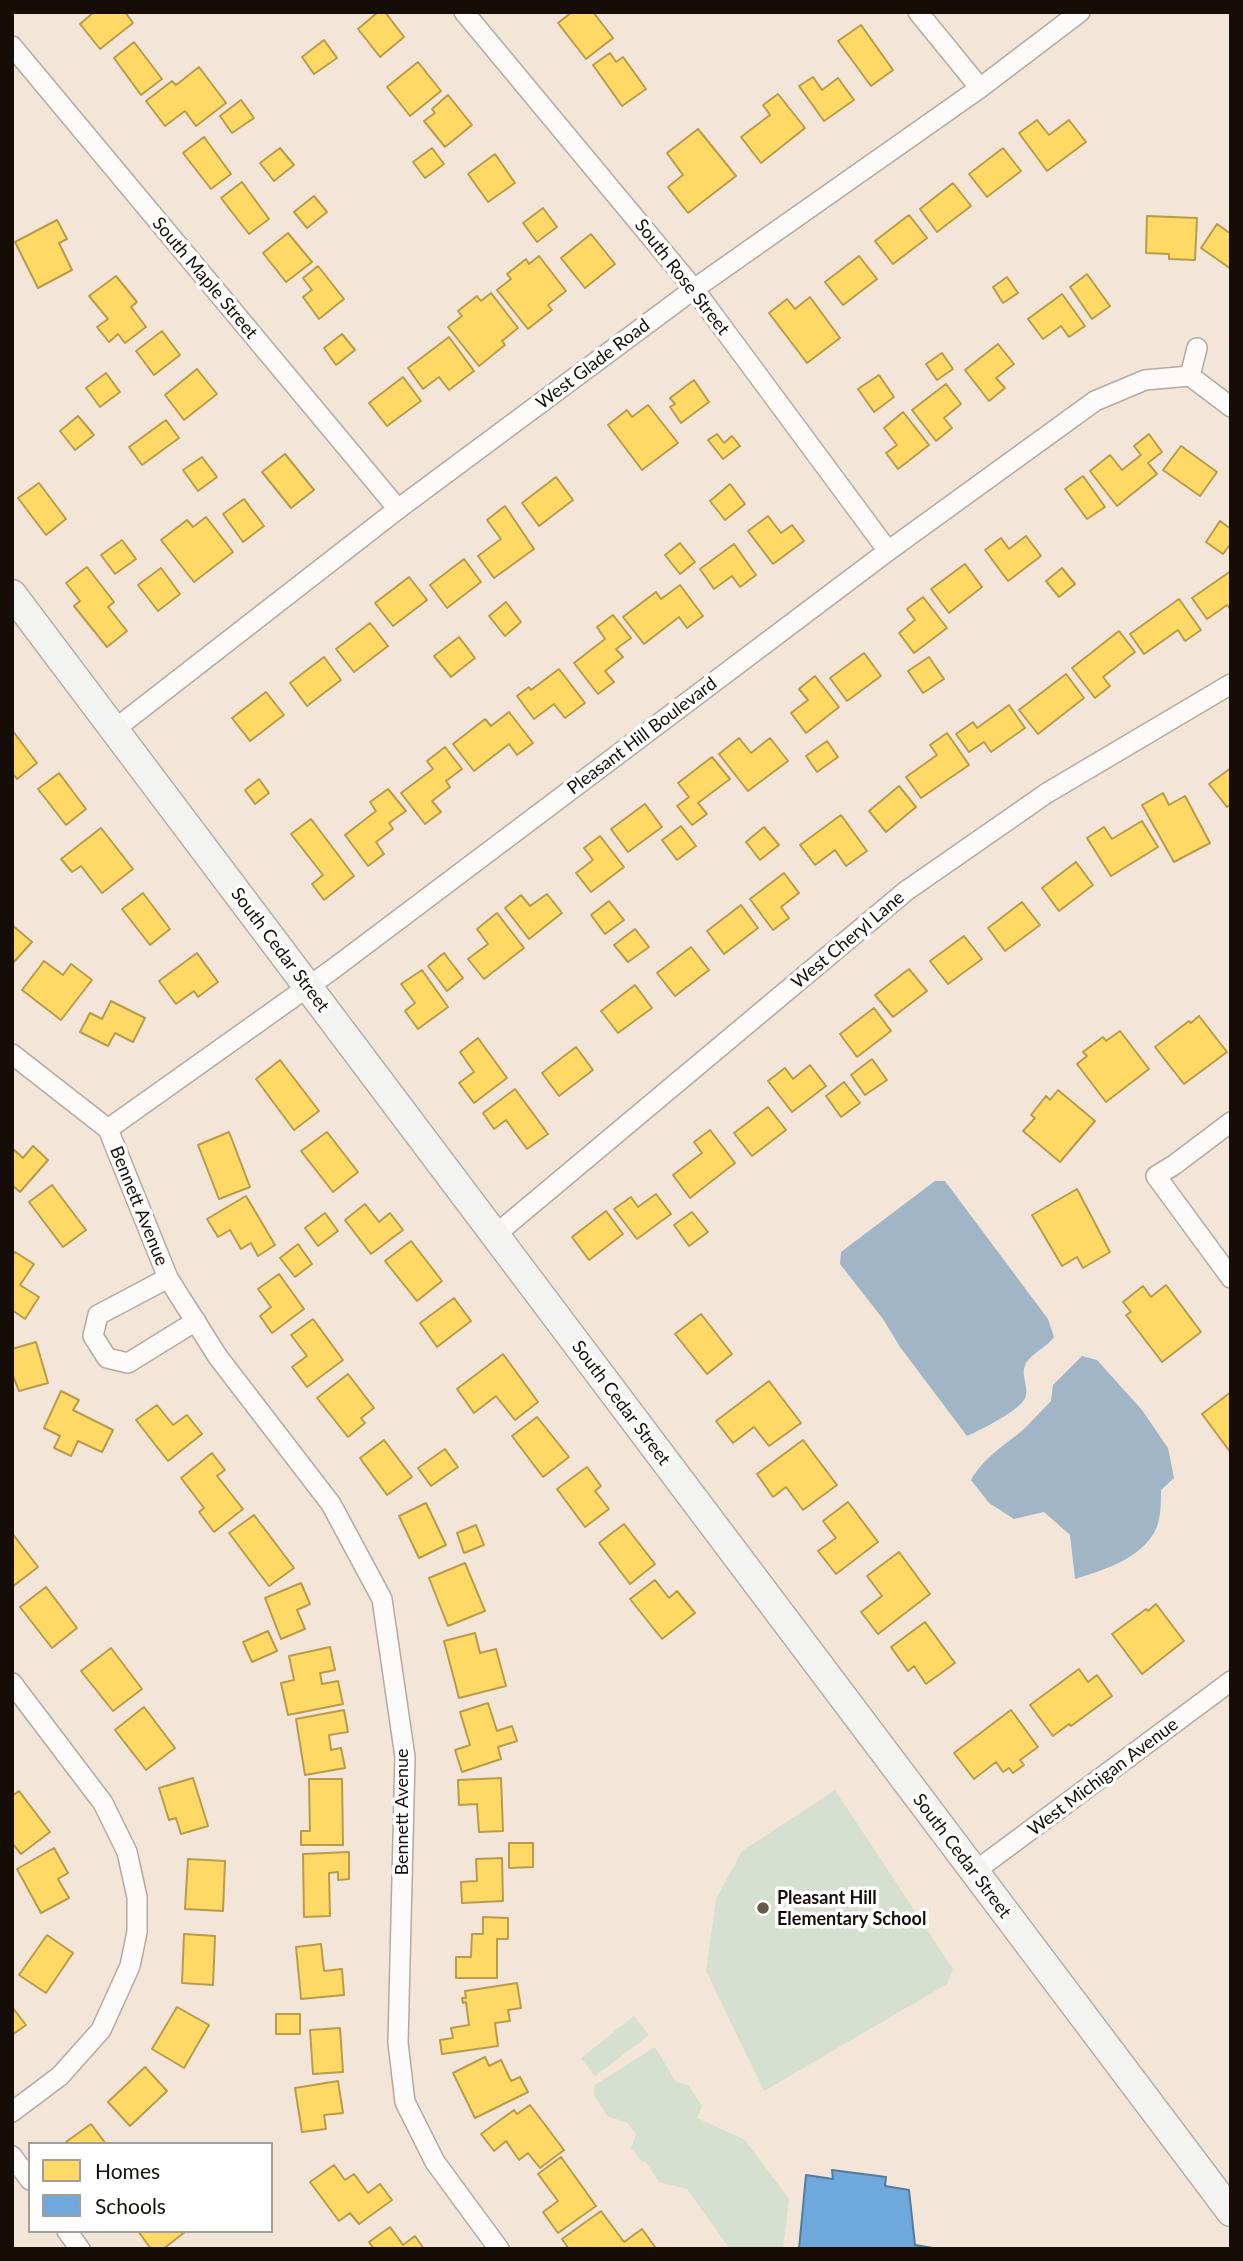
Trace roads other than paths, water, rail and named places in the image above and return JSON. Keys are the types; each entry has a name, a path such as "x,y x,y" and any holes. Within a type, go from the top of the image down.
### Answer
{"street":[{"name":"South Rose Street","path":"464,12 694,289 888,551"},
{"path":"919,12 981,88"},
{"name":"West Glade Road","path":"115,729 398,509 694,289 981,88 1080,12"},
{"name":"South Maple Street","path":"12,46 398,509"},
{"path":"1197,348 1190,376 1231,407"},
{"name":"Pleasant Hill Boulevard","path":"108,1129 308,988 888,551 1095,401 1145,380 1190,376"},
{"name":"South Cedar Street","path":"12,594 1231,2212"},
{"name":"West Cheryl Lane","path":"495,1236 906,891 1047,793 1231,684"},
{"name":"Bennett Avenue","path":"12,1054 108,1129 168,1278 218,1357 331,1504 382,1599 405,1757 398,2043 405,2102 435,2162 499,2249"},
{"path":"1231,1122 1156,1176 1231,1278"},
{"name":"Bennett Avenue","path":"168,1278 98,1315 93,1336 107,1358 128,1363 196,1321"},
{"name":"West Michigan Avenue","path":"974,1872 1231,1681"},
{"path":"12,1683 103,1803 127,1852 137,1897 137,1932 130,1966 102,2030 60,2076 12,2112"},
{"path":"12,2156 28,2177"},
{"path":"68,2233 80,2249"}],"water":[{"path":"935,1181 945,1181 1048,1319 1054,1337 1026,1363 1026,1396 1023,1401 1000,1419 967,1436 840,1264 841,1252"},
{"path":"1082,1356 1097,1360 1142,1410 1168,1448 1174,1478 1161,1490 1158,1523 1147,1542 1119,1563 1075,1579 1070,1535 1044,1512 1014,1519 989,1503 971,1480 988,1458 1024,1429 1051,1401 1053,1385"}],"place":[{"name":"Pleasant Hill Elementary School","path":"763,1908"}]}
